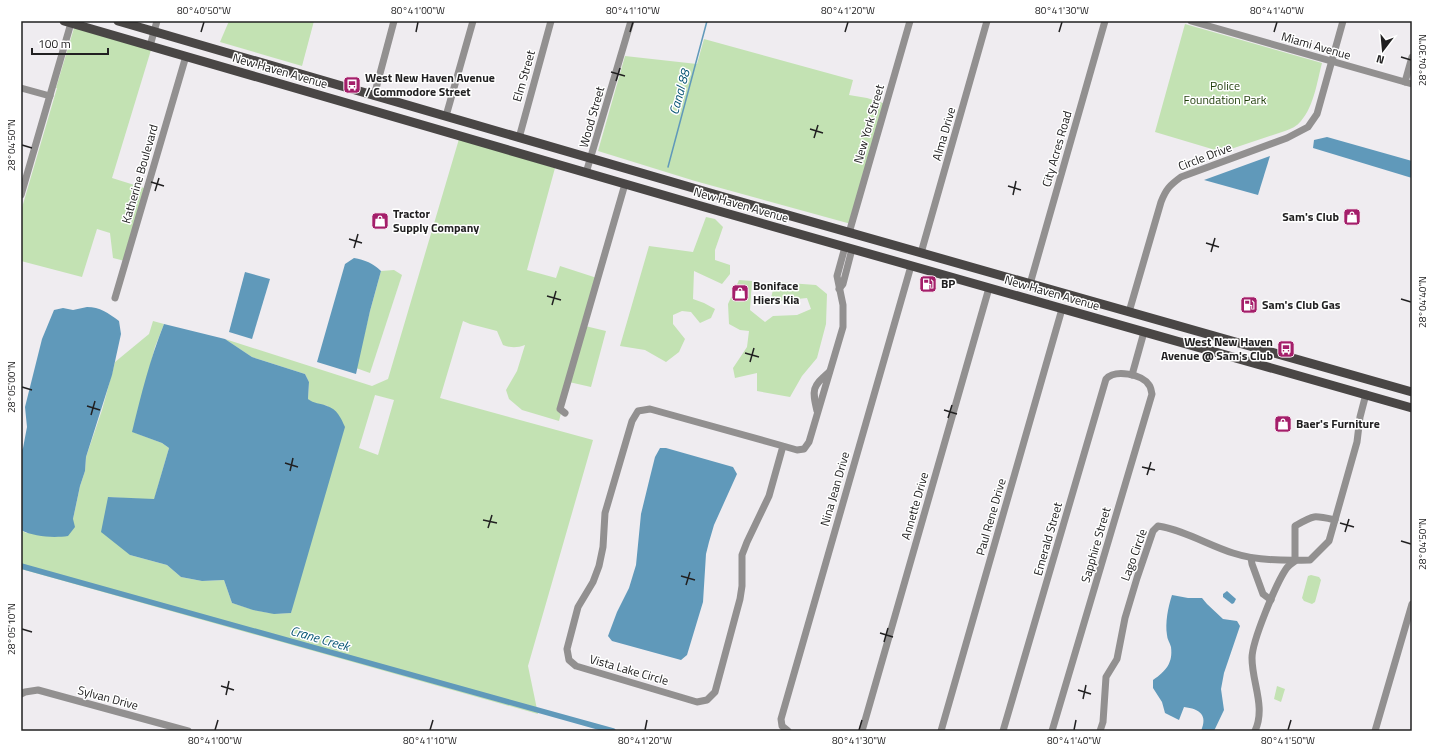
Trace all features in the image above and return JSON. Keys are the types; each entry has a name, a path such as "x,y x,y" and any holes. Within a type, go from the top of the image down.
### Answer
{"main road":[{"name":"New Haven Avenue","path":"118,21 704,192 1412,392"},
{"name":"New Haven Avenue","path":"70,22 682,201 1412,408"},
{"path":"293,87 297,83 303,81 348,88"},
{"path":"333,99 344,98 362,102 374,96"},
{"path":"418,124 433,123 446,116"},
{"path":"494,146 507,145 519,138"},
{"path":"682,201 701,196 704,192"},
{"path":"701,206 710,200 724,197"},
{"path":"824,241 843,238 849,233"},
{"path":"849,248 847,242 868,238"},
{"path":"911,266 921,253"},
{"path":"1006,292 1017,291 1030,284"},
{"path":"1062,309 1068,304 1084,299"},
{"path":"1108,322 1124,317 1129,312"},
{"path":"1144,332 1147,327 1152,324 1170,324"},
{"path":"1251,362 1258,348"},
{"path":"1336,386 1354,385 1359,383 1362,378"},
{"path":"1366,394 1378,388 1395,387"}],"street":[{"path":"150,46 158,21"},
{"path":"374,96 394,21"},
{"path":"446,116 473,21"},
{"name":"Elm Street","path":"519,138 551,21"},
{"name":"Wood Street","path":"586,173 631,21"},
{"name":"New York Street","path":"849,233 910,21"},
{"name":"Alma Drive","path":"921,253 988,21"},
{"name":"City Acres Road","path":"1030,284 1105,21"},
{"name":"Miami Avenue","path":"1190,21 1408,83"},
{"name":"Circle Drive","path":"1129,312 1161,202 1164,193 1170,184 1181,177 1287,138 1308,127 1316,114 1343,21"},
{"path":"21,195 70,22"},
{"name":"Katherine Boulevard","path":"115,298 186,56"},
{"path":"1408,83 1412,57"},
{"path":"21,88 50,96"},
{"path":"565,413 560,409 625,184"},
{"name":"Vista Lake Circle","path":"782,446 769,496 746,542 742,555 742,586 740,599 715,692 707,700 697,702 576,666 569,660 567,649 578,607 593,582 599,566 603,547 605,513 632,421 638,411 650,409 797,450 804,449 808,442 843,327 843,305 837,276 849,248"},
{"name":"Nina Jean Drive","path":"788,731 782,726 781,719 911,266"},
{"name":"Annette Drive","path":"862,731 990,288"},
{"name":"Paul Rene Drive","path":"941,731 1062,309"},
{"path":"1132,375 1144,332"},
{"name":"Vista Lake Circle","path":"817,411 813,395 818,382 829,372"},
{"name":"Emerald Street","path":"1003,731 1106,379 1110,375 1118,373 1132,375"},
{"name":"Sapphire Street","path":"1052,731 1152,394 1150,386 1145,380 1132,375"},
{"path":"815,389 824,391"},
{"name":"Lago Circle","path":"1100,731 1103,722 1106,677 1117,659 1125,618 1153,531 1158,526 1165,527 1251,558 1295,561 1310,560 1329,541 1357,442 1360,417 1366,394"},
{"path":"1255,731 1260,714 1253,672 1253,644 1271,600 1286,569 1295,561 1295,526 1313,516 1336,520"},
{"path":"1251,558 1263,594 1271,600"},
{"path":"1376,731 1412,604"},
{"name":"Sylvan Drive","path":"21,694 38,690 188,731"}],"green space":[{"path":"229,21 314,21 302,66 220,42"},
{"name":"Police Foundation Park","path":"1185,24 1322,63 1312,101 1301,121 1296,126 1287,130 1222,152 1155,132"},
{"path":"74,28 151,50 112,178 144,188 125,261 113,258 110,233 97,229 82,277 21,261 21,211"},
{"path":"704,39 853,80 849,95 867,98 886,104 851,224 695,181 598,151 625,56 697,64"},
{"path":"459,139 555,168 527,270 556,278 560,266 597,278 581,325 606,331 591,387 569,382 559,421 522,410 509,399 506,390 517,371 525,345 519,347 509,347 503,345 497,331 463,321 440,398 593,440 528,666 538,714 21,569 21,530 26,533 73,519 80,486 85,471 86,457 102,410 115,362 149,334 153,321 164,324 155,347 133,432 162,443 169,448 154,500 108,497 130,555 167,565 181,577 202,581 224,580 232,603 268,613 291,613 328,406 313,403 308,399 309,382 305,374 252,357 225,339 372,386 388,379","holes":["375,395 394,400 378,455 359,448"]},
{"path":"706,217 715,219 723,227 715,250 715,260 730,265 730,274 722,284 694,271 693,299 715,309 711,318 700,323 691,312 682,311 673,315 673,324 685,339 679,352 666,362 645,350 620,346 649,246 693,252"},
{"path":"394,270 402,275 370,373 356,368 381,271"},
{"path":"739,280 752,281 750,310 765,322 773,316 797,315 811,309 807,298 778,301 771,298 775,282 816,285 827,294 826,324 817,358 802,376 790,397 757,391 757,373 735,378 733,368 747,347 749,331 740,330 729,324 728,304"},
{"path":"1311,575 1319,577 1321,580 1315,602 1312,604 1304,601 1302,598 1308,576"},
{"path":"1277,686 1285,689 1281,702 1274,699"}],"water":[{"path":"1327,137 1412,161 1412,178 1313,148 1314,140"},
{"path":"1270,156 1258,195 1204,180"},
{"path":"354,258 369,262 381,271 370,311 356,374 317,362 345,264"},
{"path":"245,272 270,279 252,339 229,332"},
{"path":"87,307 100,309 119,321 121,334 112,375 86,457 85,471 80,486 73,519 75,527 68,536 38,536 21,530 21,452 27,427 25,407 42,339 54,310 63,308 73,310"},
{"path":"164,324 225,339 252,357 305,374 309,382 308,399 333,409 340,417 345,427 291,613 274,614 253,610 232,603 224,580 202,581 181,577 167,565 130,555 101,532 108,497 154,499 169,448 162,443 132,432 150,364"},
{"path":"660,448 666,448 733,467 737,474 714,525 706,554 703,602 687,655 681,660 612,641 608,636 617,612 629,588 636,565 641,514 655,457"},
{"path":"1227,591 1236,599 1232,604 1223,597 1223,594"},
{"path":"1172,595 1188,598 1202,598 1223,619 1237,621 1240,626 1224,673 1221,689 1224,710 1214,731 1201,731 1204,721 1203,717 1194,709 1184,707 1179,720 1165,713 1162,702 1153,688 1153,680 1165,670 1171,658 1171,647 1167,636 1166,625"}],"waterway":[{"name":"Canal 88","path":"668,167 707,21"},
{"name":"Crane Creek","path":"21,566 613,731"}],"place":[{"name":"West New Haven Avenue / Commodore Street","path":"352,85"},
{"name":"Sam's Club","path":"1352,217"},
{"name":"Tractor Supply Company","path":"380,221"},
{"name":"BP","path":"928,284"},
{"name":"Boniface Hiers Kia","path":"740,293"},
{"name":"Sam's Club Gas","path":"1249,305"},
{"name":"West New Haven Avenue @ Sam's Club","path":"1286,349"},
{"name":"Baer's Furniture","path":"1283,424"}]}
